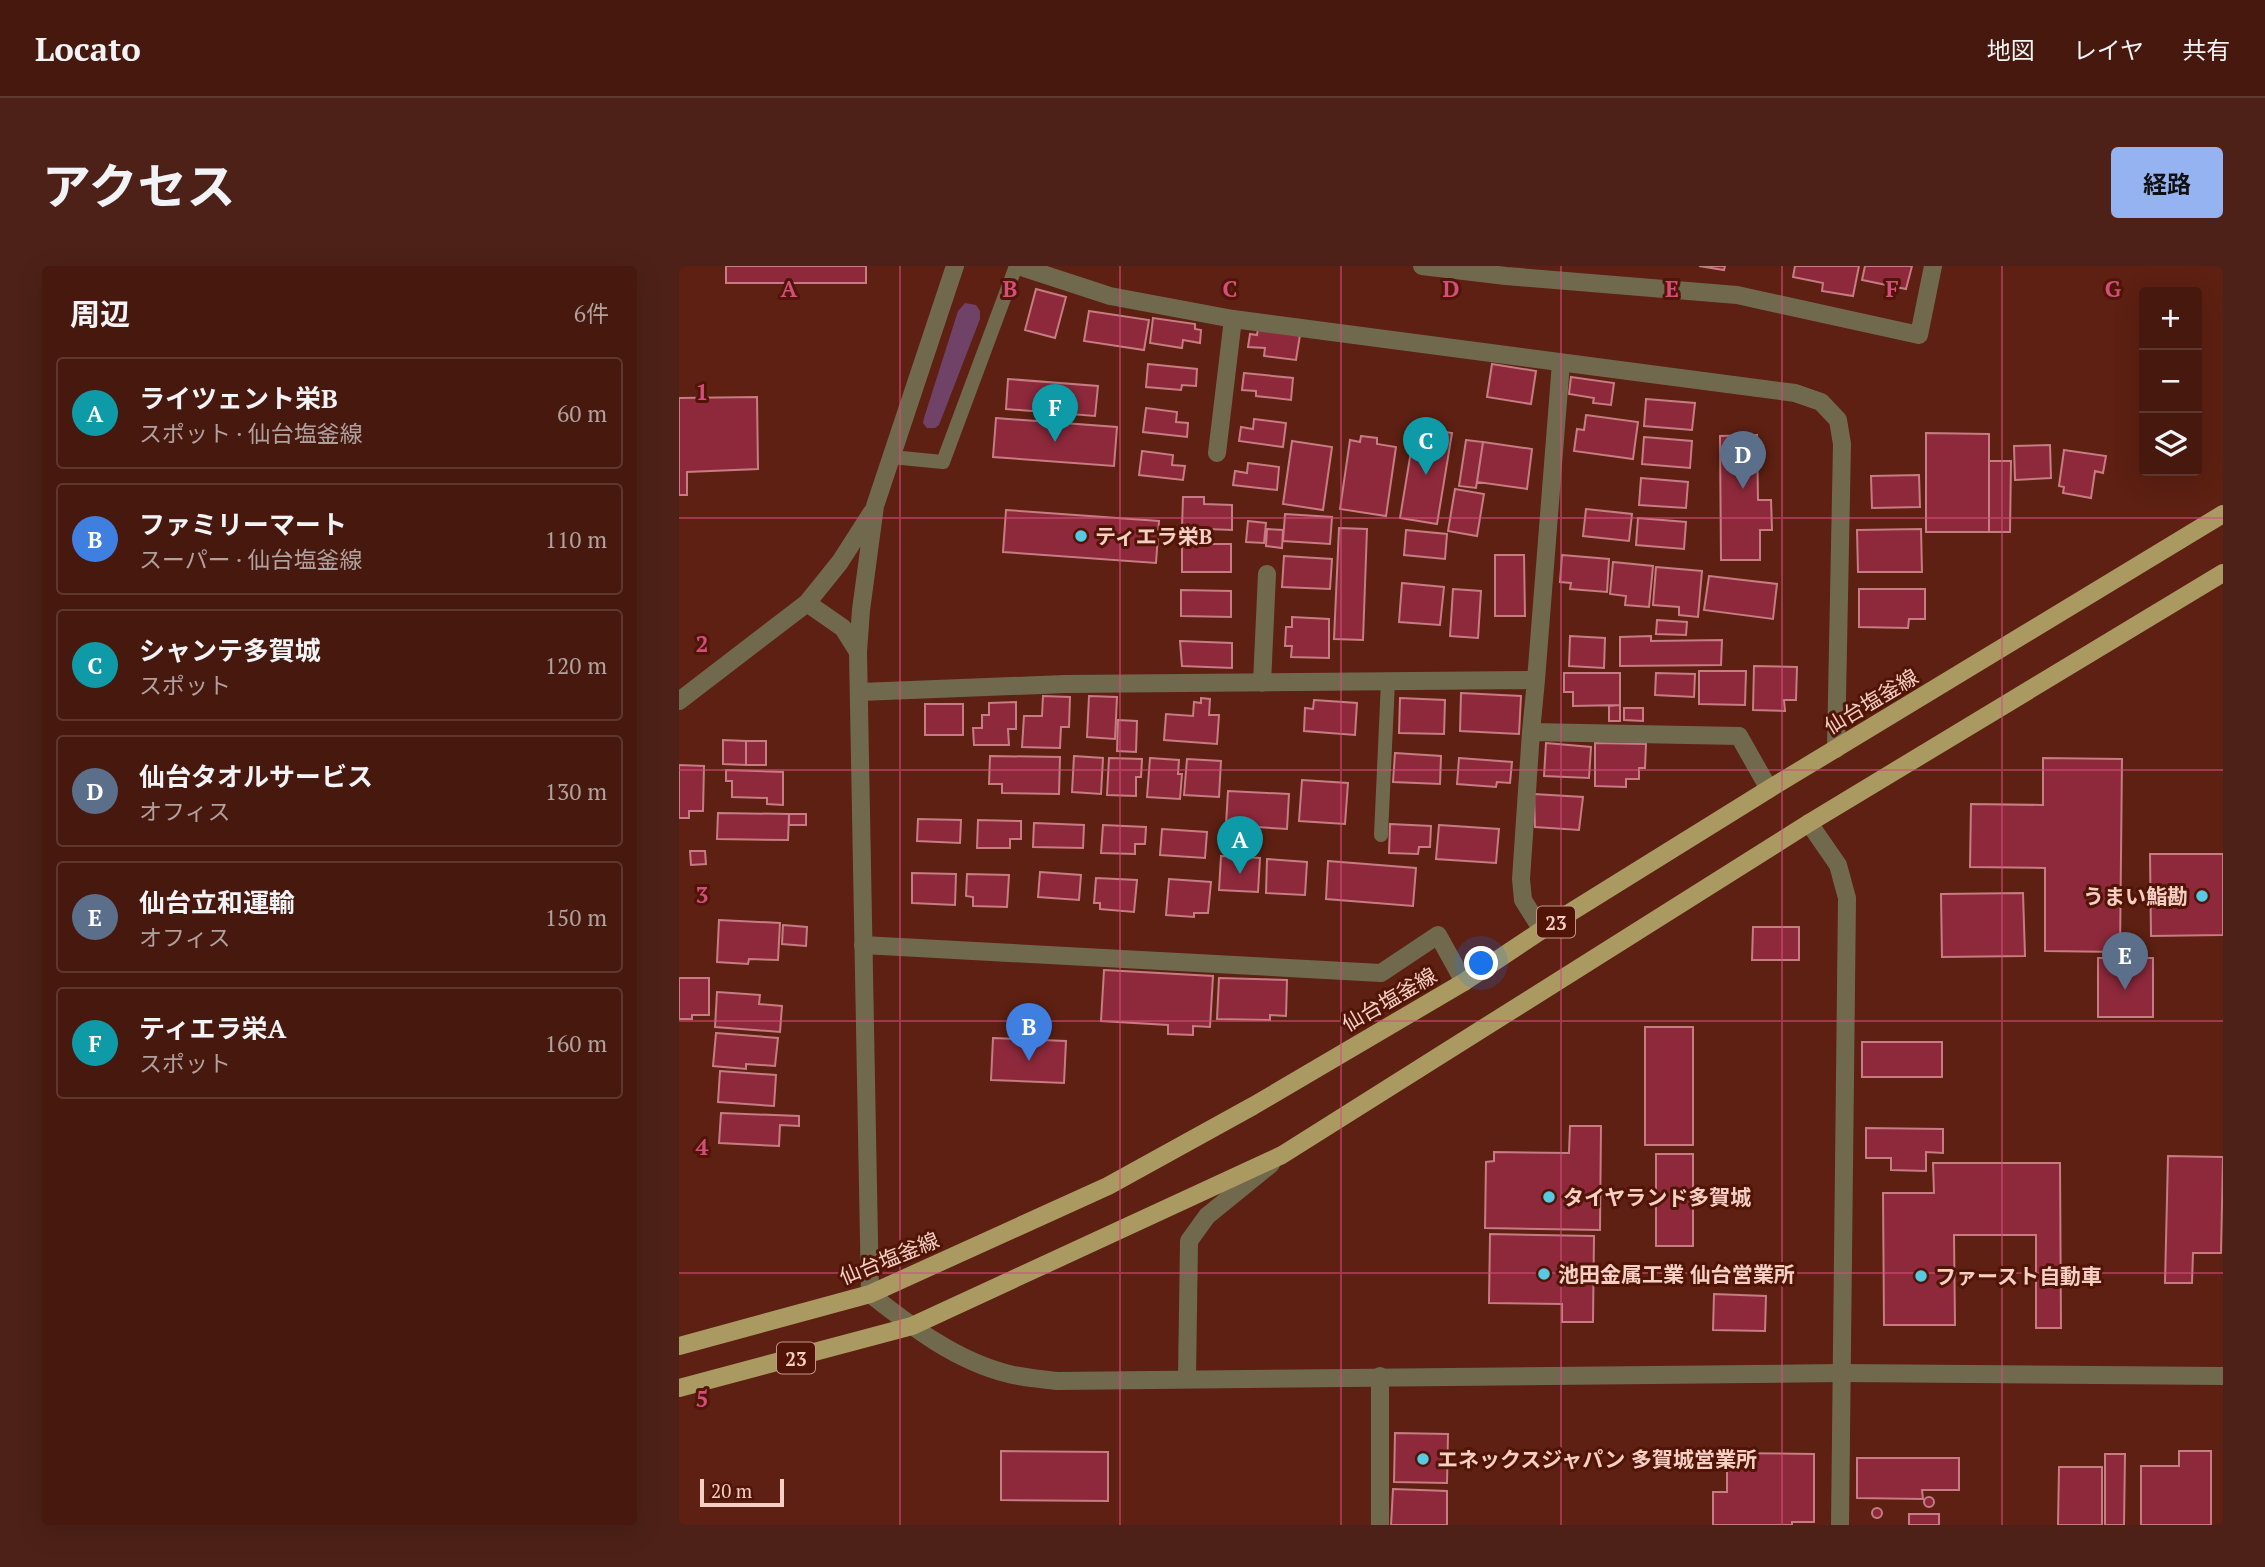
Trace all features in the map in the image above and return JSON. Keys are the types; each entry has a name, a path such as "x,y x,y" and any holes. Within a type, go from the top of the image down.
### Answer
{"main road":[{"name":"仙台塩釜線","path":"679,1346 870,1294 1108,1186 1253,1106 1464,982 1542,930 1769,789 2223,514"},
{"name":"23","path":"679,1388 912,1326 1282,1155 1809,823 2223,573"}],"street":[{"path":"955,266 876,506 861,610 858,652 870,1294 912,1326 958,1355 1009,1374 1057,1381 1842,1373 2223,1376"},
{"path":"1017,266 1110,296 1233,319 1795,393 1821,402 1838,420 1842,444 1836,749"},
{"path":"1422,266 1506,271 1737,295 1919,335 1933,266"},
{"path":"1217,453 1233,319"},
{"path":"1542,930 1523,900 1521,879 1560,363"},
{"path":"679,701 807,603 840,562 876,506"},
{"path":"1262,683 1268,574"},
{"path":"807,603 843,628 858,652"},
{"path":"860,692 1065,684 1537,680"},
{"path":"1531,732 1738,736 1769,789"},
{"path":"1809,823 1838,865 1847,898 1840,1525"},
{"path":"863,945 1381,973 1438,935 1464,982"},
{"path":"1187,1378 1189,1241 1207,1216 1282,1155"},
{"path":"1380,1376 1380,1525"}],"lane":[{"path":"891,457 943,462 1017,266"},
{"path":"1381,835 1388,681"}],"shaded area":[{"path":"965,303 976,305 980,311 980,319 939,425 927,428 923,423 924,418 958,311"}],"building":[{"path":"726,266 866,266 866,283 726,283"},
{"path":"1699,266 1725,266 1724,270"},
{"path":"1795,266 1859,266 1853,296 1822,291 1823,283 1793,277"},
{"path":"1865,266 1912,266 1906,289 1862,280"},
{"path":"1036,289 1066,297 1055,338 1025,330"},
{"path":"1089,311 1149,320 1144,350 1084,341"},
{"path":"1153,318 1195,324 1195,329 1201,330 1200,343 1183,340 1182,348 1150,343"},
{"path":"1258,329 1300,335 1296,360 1264,356 1265,348 1248,347 1250,334 1257,335"},
{"path":"1148,364 1197,369 1196,386 1182,385 1181,390 1146,387"},
{"path":"1492,364 1536,371 1531,404 1487,397"},
{"path":"1244,373 1293,378 1291,400 1256,396 1256,391 1242,390"},
{"path":"1571,377 1614,383 1611,405 1593,403 1594,398 1569,394"},
{"path":"1008,379 1098,386 1095,416 1006,409"},
{"path":"757,397 758,469 687,472 687,495 679,495 679,398"},
{"path":"1646,399 1695,403 1692,430 1644,426"},
{"path":"1146,408 1177,412 1176,422 1188,423 1187,437 1143,432"},
{"path":"1586,415 1638,422 1633,459 1574,451 1577,429 1584,430"},
{"path":"996,418 1117,427 1114,466 993,457"},
{"path":"1254,419 1286,423 1283,447 1239,441 1241,427 1253,429"},
{"path":"1415,427 1452,433 1437,524 1400,518"},
{"path":"1926,433 1989,434 1989,532 1926,532"},
{"path":"1757,435 1758,500 1771,500 1772,530 1760,530 1760,560 1721,560 1720,436"},
{"path":"1361,436 1377,438 1377,444 1396,447 1386,516 1340,509 1350,440 1360,442"},
{"path":"1644,437 1692,441 1690,468 1642,464"},
{"path":"1466,440 1483,442 1476,488 1459,486"},
{"path":"1292,441 1332,447 1323,510 1283,504"},
{"path":"1483,442 1532,449 1527,489 1477,482"},
{"path":"2050,445 2051,478 2015,480 2014,446"},
{"path":"2064,450 2106,456 2103,473 2095,471 2091,498 2063,493 2064,487 2059,486"},
{"path":"1142,451 1173,455 1172,465 1185,466 1183,480 1139,475"},
{"path":"1989,461 2011,461 2010,532 1989,532"},
{"path":"1248,463 1279,467 1277,490 1233,485 1235,471 1247,473"},
{"path":"1919,475 1920,507 1872,508 1871,476"},
{"path":"1641,478 1688,482 1686,508 1639,505"},
{"path":"1455,489 1484,494 1477,536 1448,531"},
{"path":"1183,497 1204,497 1204,504 1232,505 1232,530 1182,528"},
{"path":"1586,509 1632,514 1629,541 1583,536"},
{"name":"ティエラ栄B","path":"1006,510 1159,521 1156,563 1003,552"},
{"path":"1285,514 1332,517 1330,544 1283,541"},
{"path":"1638,518 1686,522 1684,549 1636,545"},
{"path":"1248,521 1266,523 1264,543 1246,542"},
{"path":"1339,528 1367,529 1363,640 1334,639"},
{"path":"1267,529 1283,530 1282,548 1266,546"},
{"path":"1921,529 1922,572 1858,572 1857,530"},
{"path":"1406,530 1447,534 1445,559 1404,555"},
{"path":"1182,544 1231,544 1231,572 1182,572"},
{"path":"1495,555 1524,555 1525,616 1495,616"},
{"path":"1562,555 1609,559 1607,592 1570,589 1571,583 1560,582"},
{"path":"1284,556 1332,559 1330,589 1282,587"},
{"path":"1613,562 1653,566 1649,607 1625,605 1626,596 1610,594"},
{"path":"1656,567 1702,571 1698,617 1679,615 1679,607 1653,605"},
{"path":"1709,576 1777,584 1773,619 1704,610"},
{"path":"1402,583 1444,587 1440,625 1399,622"},
{"path":"1453,589 1481,591 1478,638 1450,636"},
{"path":"1859,589 1925,589 1925,619 1909,619 1908,628 1859,627"},
{"path":"1181,590 1231,591 1231,617 1181,616"},
{"path":"1292,617 1329,619 1329,658 1291,657 1292,646 1285,646 1286,627 1292,627"},
{"path":"1657,620 1687,622 1686,635 1656,634"},
{"path":"1570,636 1605,638 1604,668 1569,666"},
{"path":"1651,636 1651,641 1722,640 1721,665 1620,666 1620,637"},
{"path":"1180,641 1232,643 1232,668 1182,666"},
{"path":"1754,666 1797,667 1796,700 1784,700 1785,711 1753,710"},
{"path":"1699,671 1746,671 1745,705 1699,704"},
{"path":"1564,673 1620,673 1620,705 1573,706 1573,692 1564,692"},
{"path":"1656,673 1695,674 1694,697 1655,695"},
{"path":"1461,693 1521,696 1519,734 1460,731"},
{"path":"1043,696 1070,697 1069,727 1061,727 1060,748 1022,747 1024,716 1042,716"},
{"path":"1089,696 1117,697 1115,739 1087,737"},
{"path":"1201,698 1210,699 1209,715 1219,715 1217,744 1164,740 1166,714 1193,716 1194,702 1201,703"},
{"path":"1400,698 1445,700 1444,734 1399,733"},
{"path":"1314,700 1357,703 1355,735 1304,731 1305,708 1313,709"},
{"path":"1016,702 1016,729 1008,729 1009,745 974,745 973,728 982,728 982,715 989,715 989,703"},
{"path":"925,704 963,704 963,735 925,735"},
{"path":"1620,705 1620,721 1609,721 1609,706"},
{"path":"1624,708 1643,708 1643,721 1624,720"},
{"path":"1118,720 1137,721 1136,752 1117,751"},
{"path":"723,740 746,741 746,765 723,764"},
{"path":"746,741 766,741 766,765 746,765"},
{"path":"1546,743 1591,747 1589,778 1544,776"},
{"path":"1595,743 1646,744 1645,768 1639,768 1639,779 1626,779 1626,787 1595,786"},
{"path":"1395,753 1441,756 1440,784 1393,782"},
{"path":"990,756 1060,757 1059,794 1002,793 1002,784 989,784"},
{"path":"1074,756 1103,758 1101,794 1072,792"},
{"path":"1109,758 1142,759 1141,777 1136,777 1136,796 1107,795"},
{"path":"1150,758 1179,760 1178,774 1182,774 1180,799 1147,797"},
{"path":"1459,758 1512,762 1510,783 1497,782 1496,787 1457,784"},
{"path":"2043,758 2122,759 2120,952 2045,951 2045,868 1970,867 1971,804 2043,805"},
{"path":"1187,759 1221,761 1219,797 1184,795"},
{"path":"679,765 704,766 703,811 689,811 689,818 679,818"},
{"path":"726,770 783,772 783,805 767,804 767,798 732,797 732,781 726,781"},
{"path":"1302,780 1348,783 1345,824 1299,821"},
{"path":"1228,791 1289,794 1287,829 1226,825"},
{"path":"1534,794 1583,797 1579,830 1535,827"},
{"path":"718,813 789,814 788,840 717,839"},
{"path":"789,814 806,814 806,825 789,825"},
{"path":"918,819 961,820 960,843 917,841"},
{"path":"978,820 1021,821 1021,839 1010,839 1010,848 977,848"},
{"path":"1034,823 1084,825 1083,848 1033,847"},
{"path":"1390,824 1431,826 1430,847 1419,847 1418,854 1389,853"},
{"path":"1103,825 1146,827 1145,844 1135,844 1135,854 1101,853"},
{"path":"1439,825 1499,829 1496,863 1436,859"},
{"path":"1162,829 1207,832 1205,858 1160,855"},
{"path":"690,851 705,851 706,864 691,865"},
{"path":"2150,854 2223,854 2223,935 2151,936"},
{"path":"1221,856 1260,858 1258,892 1219,890"},
{"path":"1267,859 1307,862 1305,895 1266,893"},
{"path":"1328,861 1416,868 1413,906 1326,899"},
{"path":"1040,872 1081,875 1079,900 1038,897"},
{"path":"912,873 956,874 955,905 912,903"},
{"path":"967,874 1009,875 1007,907 973,906 973,897 966,896"},
{"path":"1096,878 1137,880 1134,912 1100,909 1100,903 1094,903"},
{"path":"1169,879 1211,882 1208,913 1194,913 1194,917 1166,915"},
{"path":"2023,893 2025,956 1942,957 1941,894"},
{"path":"719,920 780,923 778,960 749,959 748,964 717,962"},
{"path":"783,925 807,927 806,946 782,944"},
{"path":"1753,927 1799,927 1799,960 1752,960"},
{"path":"2098,958 2153,958 2153,1017 2098,1017"},
{"path":"1104,970 1213,976 1210,1027 1193,1026 1193,1035 1168,1034 1168,1025 1101,1021"},
{"path":"679,978 709,978 709,1015 692,1015 692,1019 679,1019"},
{"path":"1219,978 1287,980 1286,1016 1270,1015 1270,1020 1217,1019"},
{"path":"717,992 760,995 759,1004 782,1006 780,1032 715,1027"},
{"path":"1645,1027 1693,1027 1693,1145 1645,1145"},
{"path":"716,1033 778,1038 775,1066 746,1064 746,1069 713,1066"},
{"path":"993,1038 1066,1041 1064,1083 991,1080"},
{"path":"1862,1042 1942,1042 1942,1077 1862,1077"},
{"path":"720,1071 776,1075 774,1106 718,1102"},
{"path":"721,1113 799,1116 799,1126 780,1125 779,1146 719,1143"},
{"path":"1570,1126 1601,1126 1600,1230 1485,1228 1486,1162 1494,1161 1494,1152 1569,1153"},
{"path":"1866,1128 1943,1129 1943,1153 1926,1152 1926,1171 1891,1170 1891,1158 1866,1158"},
{"path":"1656,1154 1693,1154 1693,1246 1656,1246"},
{"path":"2168,1156 2223,1157 2221,1253 2193,1253 2192,1283 2165,1283"},
{"path":"1933,1163 2060,1163 2061,1328 2036,1328 2036,1235 1954,1235 1955,1325 1884,1325 1883,1193 1934,1193"},
{"path":"1490,1234 1594,1236 1593,1322 1562,1322 1562,1304 1489,1303"},
{"path":"1714,1294 1766,1296 1765,1331 1713,1330"},
{"path":"1395,1433 1448,1434 1447,1483 1394,1482"},
{"path":"1001,1451 1108,1452 1108,1501 1001,1500"},
{"path":"2179,1451 2211,1451 2211,1525 2141,1525 2141,1466 2179,1466"},
{"path":"1727,1453 1814,1454 1814,1522 1792,1522 1792,1525 1713,1525 1713,1492 1727,1492"},
{"path":"2105,1454 2125,1454 2124,1525 2105,1525"},
{"path":"1857,1458 1959,1458 1959,1490 1922,1490 1923,1499 1857,1498"},
{"path":"2059,1467 2102,1467 2102,1525 2058,1525"},
{"path":"1393,1489 1447,1491 1447,1525 1391,1525"},
{"path":"1929,1497 1933,1498 1933,1506 1929,1507 1925,1506 1924,1502 1925,1498"},
{"path":"1877,1508 1881,1509 1881,1517 1877,1518 1873,1517 1872,1513 1873,1509"},
{"path":"1909,1514 1939,1514 1939,1525 1909,1525"}],"place":[{"name":"ティエラ栄A","path":"1055,442"},
{"name":"シャンテ多賀城","path":"1426,475"},
{"name":"仙台タオルサービス","path":"1743,489"},
{"name":"ティエラ栄B","path":"1081,536"},
{"name":"ライツェント栄B","path":"1240,874"},
{"name":"うまい鮨勘","path":"2202,896"},
{"name":"仙台立和運輸","path":"2125,990"},
{"name":"ファミリーマート","path":"1029,1061"},
{"name":"タイヤランド多賀城","path":"1549,1197"},
{"name":"池田金属工業 仙台営業所","path":"1544,1274"},
{"name":"ファースト自動車","path":"1921,1276"},
{"name":"エネックスジャパン 多賀城営業所","path":"1423,1459"}]}
